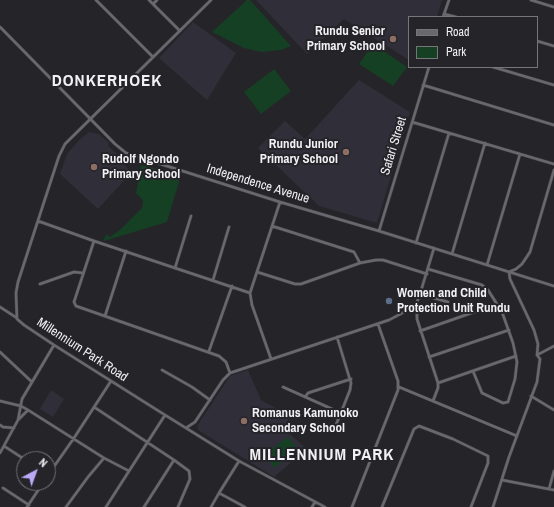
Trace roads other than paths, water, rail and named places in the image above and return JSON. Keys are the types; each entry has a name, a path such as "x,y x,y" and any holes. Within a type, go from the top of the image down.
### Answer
{"street":[{"path":"96,0 152,57"},
{"path":"149,0 180,31"},
{"path":"153,4 157,0"},
{"name":"Millennium Park Road","path":"211,0 68,140 60,154 16,289 17,319 54,345 239,461 325,507"},
{"path":"444,15 448,0"},
{"path":"531,0 554,7"},
{"name":"Independence Avenue","path":"0,27 90,120 126,153 554,286"},
{"path":"538,41 554,46"},
{"name":"Safari Street","path":"379,231 429,68"},
{"path":"496,68 554,85"},
{"path":"423,85 554,125"},
{"path":"412,122 554,164"},
{"path":"416,242 449,133"},
{"path":"452,254 485,143"},
{"path":"487,265 520,154"},
{"path":"493,507 501,480 532,396 539,373 540,359 537,355 538,344 534,330 510,279 509,272 522,264 530,252 554,170"},
{"path":"271,359 252,305 250,293 280,202"},
{"path":"175,268 191,216"},
{"path":"38,221 250,293"},
{"path":"272,226 350,250 355,253 360,263"},
{"path":"213,280 229,227"},
{"path":"94,241 75,303 78,306 209,351 223,358 230,373"},
{"path":"186,428 195,422 222,380 230,373 378,324 403,314 412,308 417,302 420,294 434,248"},
{"path":"105,316 126,251"},
{"path":"257,272 295,284 301,284 360,263 380,260 427,274"},
{"path":"428,269 482,285 488,290 498,304 509,330 516,356 517,368 510,398 505,404 482,393 473,371"},
{"path":"40,284 74,272 83,273"},
{"path":"209,351 232,286"},
{"path":"420,294 448,302"},
{"path":"417,302 417,319 438,383 433,401"},
{"path":"420,330 498,304"},
{"path":"0,307 17,319"},
{"path":"352,507 398,393 399,387 378,324"},
{"path":"429,357 509,330"},
{"path":"336,337 351,379 350,390 336,425"},
{"path":"0,453 18,420 22,399 54,345"},
{"path":"537,355 554,346"},
{"path":"0,352 32,382"},
{"path":"438,383 516,356"},
{"path":"162,370 192,387 210,400"},
{"path":"305,397 308,393 351,379"},
{"path":"56,464 111,381"},
{"path":"283,387 341,413"},
{"path":"399,387 517,436"},
{"path":"532,396 554,410"},
{"path":"0,401 21,406 104,458 129,471"},
{"path":"94,407 189,471 191,476 178,507"},
{"path":"18,420 28,410"},
{"path":"106,507 165,415"},
{"path":"0,424 14,428"},
{"path":"382,507 414,429 419,426 453,439 488,456 488,463 471,507"},
{"path":"4,446 16,454"},
{"path":"66,507 104,458"},
{"path":"144,507 174,460"},
{"path":"211,507 218,492 239,461"},
{"path":"549,489 554,471"},
{"path":"501,480 554,490"},
{"path":"3,488 28,506 38,491"},
{"path":"218,492 244,507"},
{"path":"312,507 315,502"}],"place":[{"name":"Rundu Senior Primary School","path":"393,39"},
{"name":"Rundu Junior Primary School","path":"346,152"},
{"name":"Rudolf Ngondo Primary School","path":"94,167"},
{"name":"Women and Child Protection Unit Rundu","path":"389,301"},
{"name":"Romanus Kamunoko Secondary School","path":"244,421"}],"district":[{"name":"DONKERHOEK","path":"107,81"},
{"name":"MILLENNIUM PARK","path":"322,455"}]}
